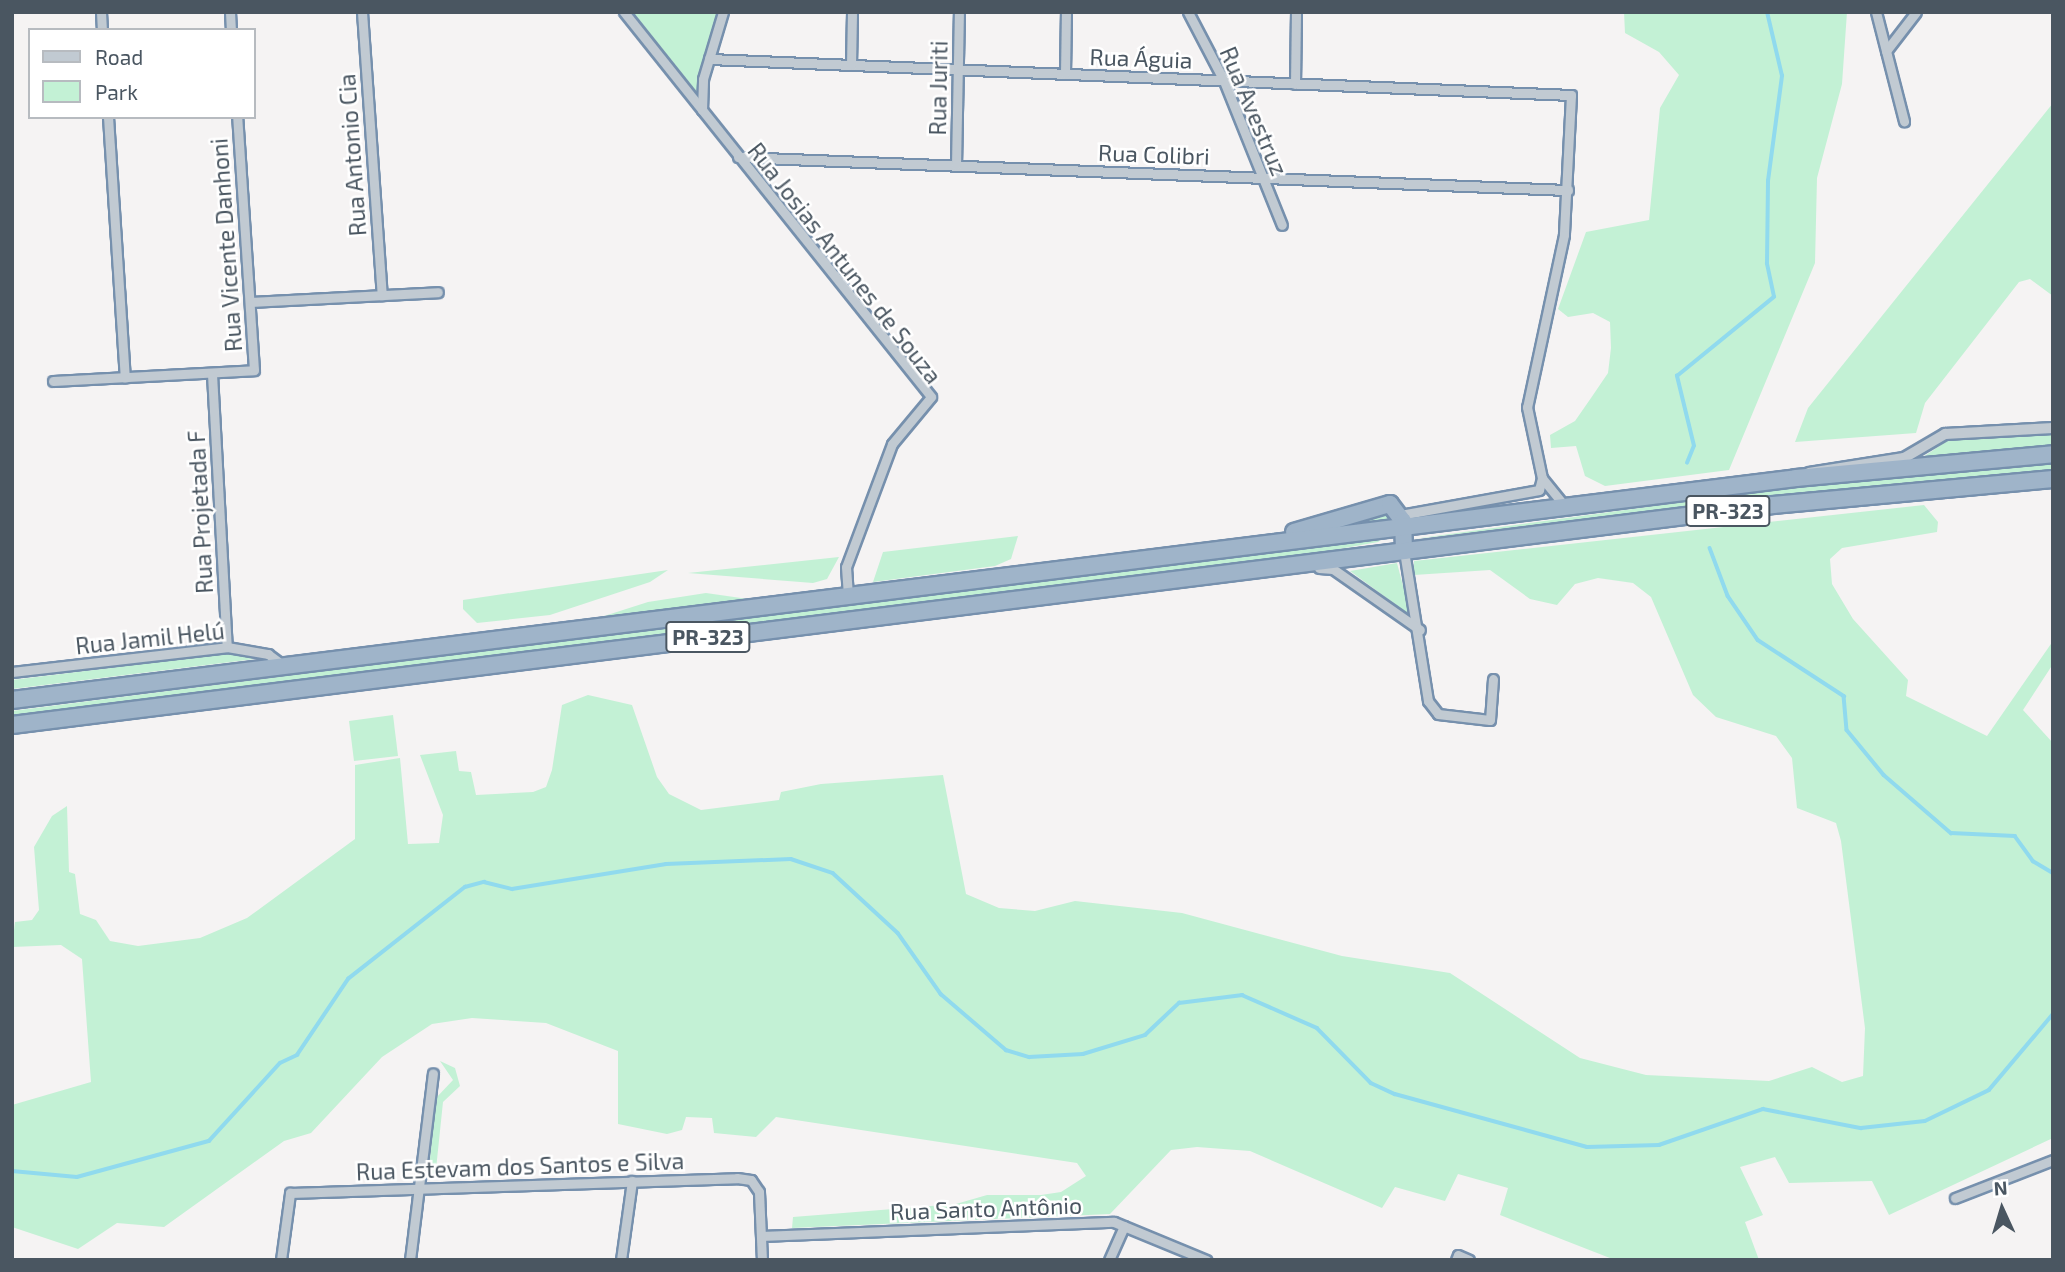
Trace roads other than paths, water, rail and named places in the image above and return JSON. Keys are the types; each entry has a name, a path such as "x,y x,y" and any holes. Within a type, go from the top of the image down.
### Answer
{"highway":[{"name":"PR-323","path":"1403,532 1565,506 1796,478 2053,454"},
{"name":"PR-323","path":"12,700 1137,561 1403,532 2053,479"},
{"path":"1137,561 1317,527 1381,503 1403,532 1281,565"},
{"name":"PR-323","path":"12,725 1281,565"}],"street":[{"name":"Rua Antonio Cia","path":"362,12 382,295"},
{"name":"Rua Josias Antunes de Souza","path":"624,12 931,397 892,444 846,567 848,596"},
{"path":"702,110 709,59 723,12"},
{"path":"851,65 852,12"},
{"name":"Rua Juriti","path":"956,165 959,12"},
{"path":"1065,74 1066,12"},
{"name":"Rua Avestruz","path":"1188,12 1224,81 1282,225"},
{"path":"1295,84 1296,12"},
{"path":"1876,12 1904,121"},
{"path":"1886,51 1916,12"},
{"name":"Rua Águia","path":"709,59 1572,95 1568,190"},
{"path":"108,119 125,377"},
{"name":"Rua Vicente Danhoni","path":"212,374 254,370 237,119"},
{"name":"Rua Colibri","path":"738,157 1568,190"},
{"path":"1565,506 1542,478 1527,407 1568,190"},
{"path":"250,302 438,292"},
{"path":"53,381 212,374"},
{"name":"Rua Projetada F","path":"212,374 227,647"},
{"path":"1796,478 1828,465 1904,458 1936,437 2053,428"},
{"path":"1493,679 1490,720 1438,714 1425,690 1420,630 1403,532 1422,506 1531,495 1542,478"},
{"path":"1281,565 1333,569 1420,630"},
{"name":"Rua Jamil Helú","path":"12,672 227,647 268,653 286,668"},
{"path":"410,1260 433,1073"},
{"path":"1955,1198 2053,1160"},
{"name":"Rua Estevam dos Santos e Silva","path":"281,1260 290,1193 632,1181 751,1180 759,1192 761,1236"},
{"path":"621,1260 632,1181"},
{"path":"1110,1260 1124,1226"},
{"name":"Rua Santo Antônio","path":"761,1236 1124,1226 1206,1260"},
{"path":"761,1236 762,1260"},
{"path":"1457,1257 1469,1260"}],"waterway":[{"path":"1687,463 1694,446 1677,376 1774,297 1767,264 1768,181 1782,76 1767,12"},
{"path":"1710,548 1728,596 1758,640 1844,696 1847,730 1884,775 1951,833 2015,836 2033,861 2053,873"},
{"path":"12,1171 77,1177 209,1141 280,1063 297,1055 348,979 465,887 484,882 512,889 666,864 791,859 833,873 898,933 941,994 1006,1050 1029,1057 1083,1054 1145,1035 1179,1003 1242,995 1317,1028 1371,1083 1395,1094 1587,1147 1659,1145 1763,1109 1861,1128 1925,1121 1989,1090 2053,1014"}]}
